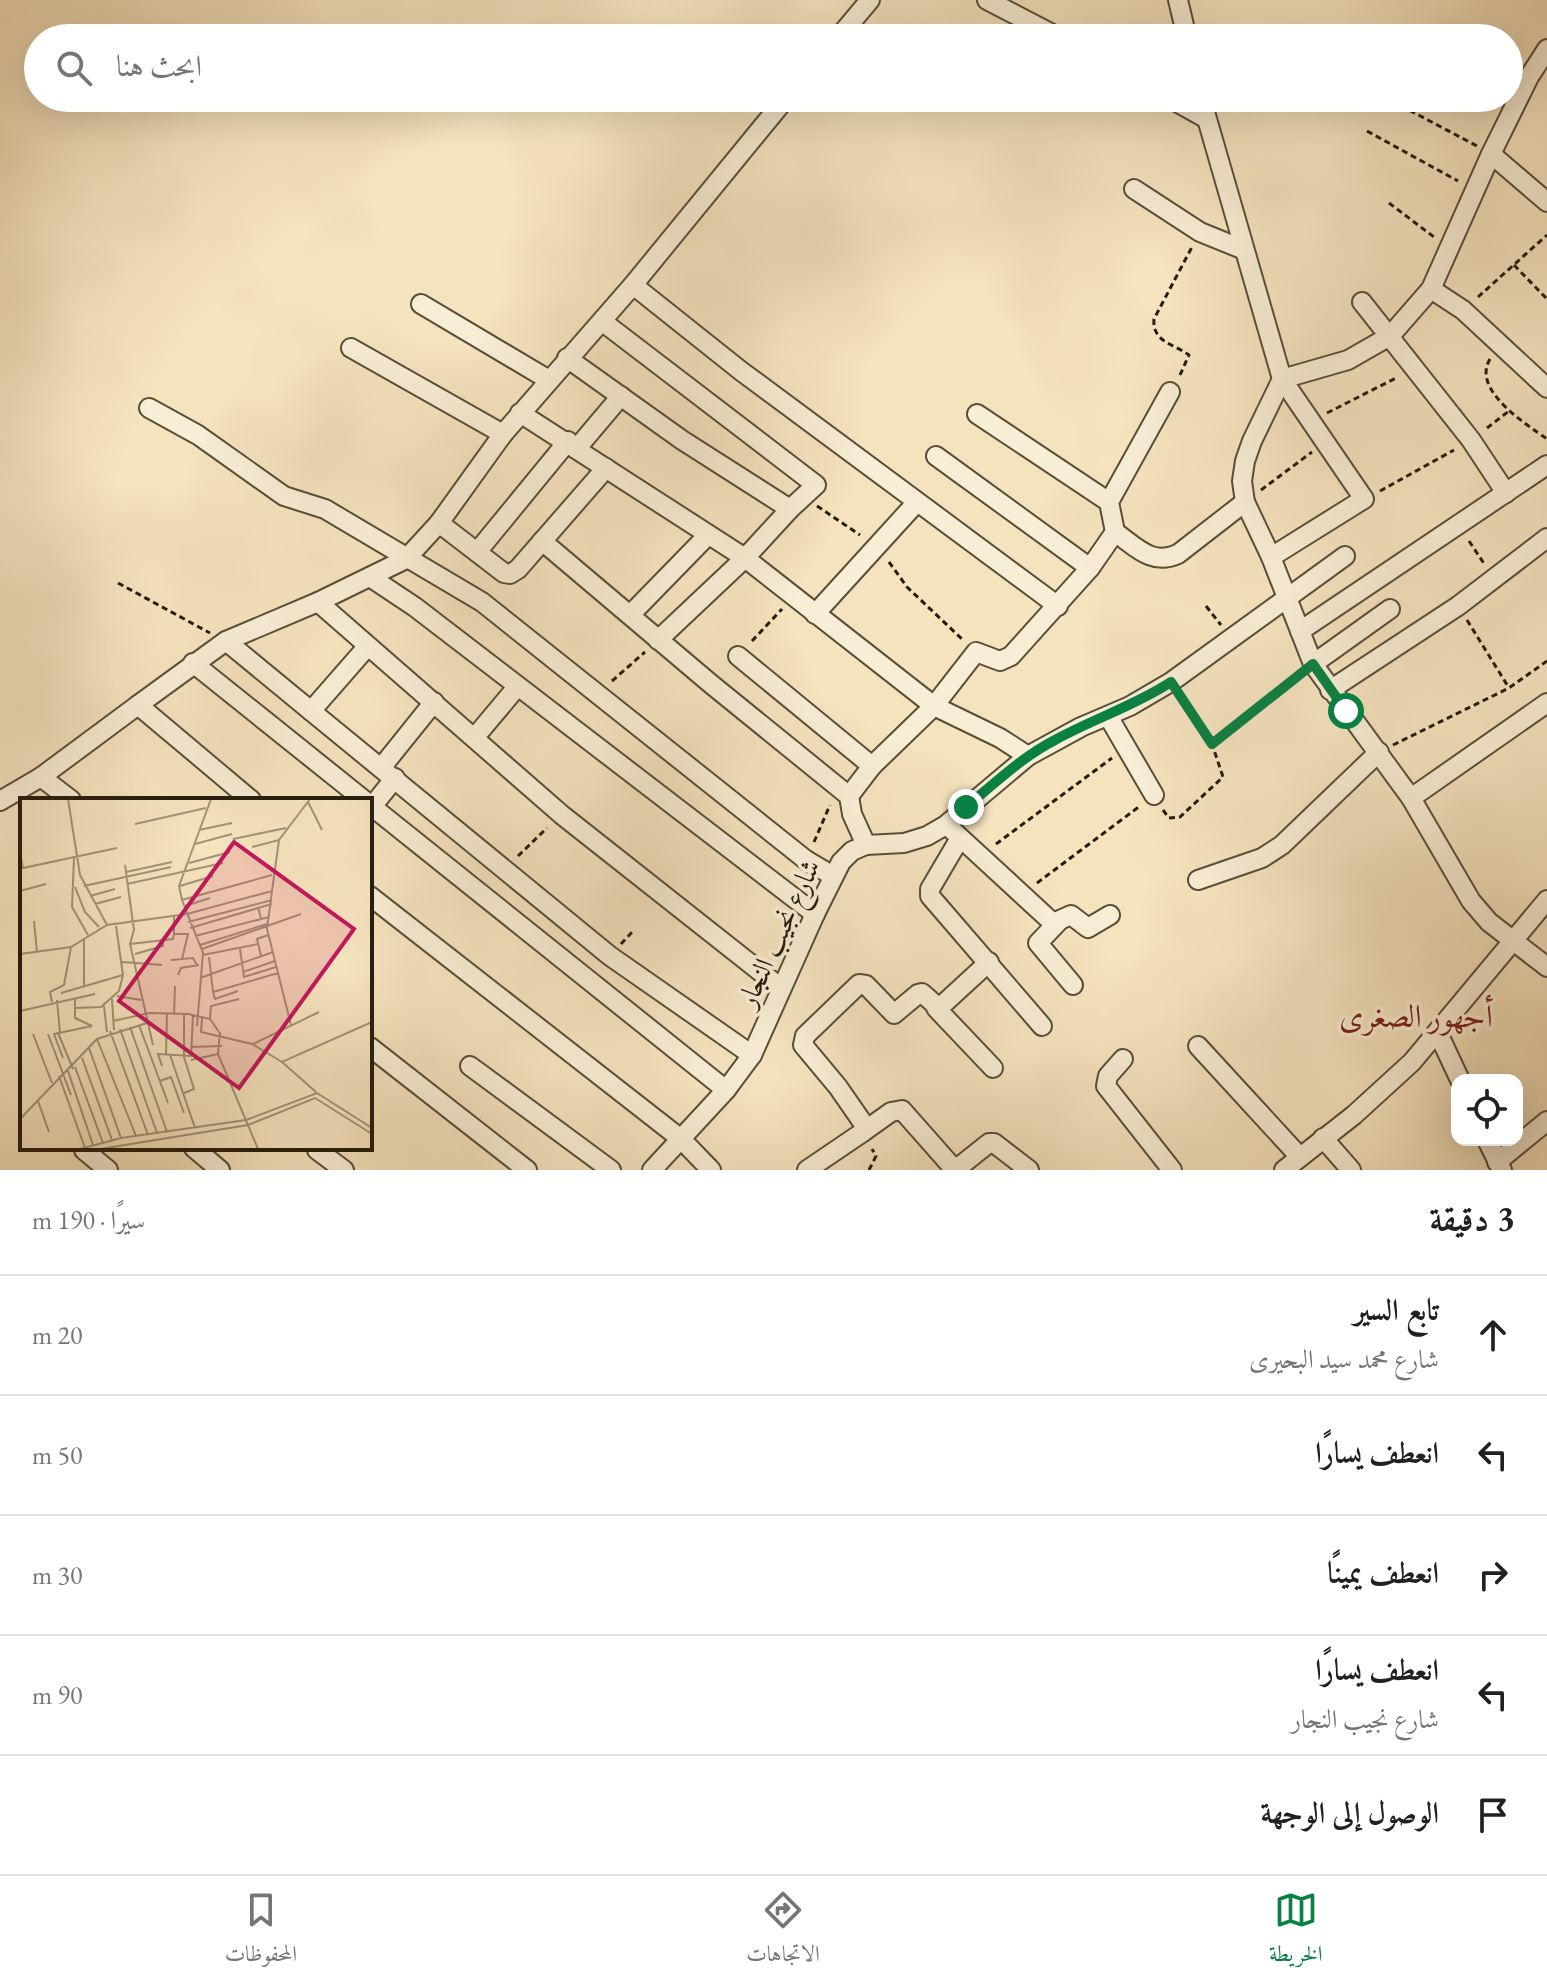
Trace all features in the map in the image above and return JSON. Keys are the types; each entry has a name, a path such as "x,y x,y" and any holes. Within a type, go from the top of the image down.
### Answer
{"street":[{"path":"850,24 870,0"},
{"path":"987,0 1033,24"},
{"path":"1178,0 1184,24"},
{"path":"1523,89 1547,49"},
{"path":"0,801 41,777 226,641 318,602 406,559 439,523 520,413 603,322 775,112"},
{"path":"1194,112 1205,118"},
{"path":"1204,112 1282,379 1364,499 1271,557"},
{"path":"1512,112 1431,289 1390,336 1348,360 1282,379 1245,461 1242,481 1245,502 1271,557 1313,664 1411,798 1471,901 1489,922 1547,967"},
{"path":"1491,154 1547,202"},
{"path":"1134,189 1200,232 1242,249"},
{"path":"633,285 741,371 1058,606"},
{"path":"1431,289 1463,310 1547,388"},
{"path":"1362,302 1471,440 1506,493"},
{"path":"421,304 549,380"},
{"path":"603,322 810,478 816,486 658,640"},
{"path":"351,348 503,434"},
{"path":"567,358 682,440 797,503"},
{"path":"1170,392 1109,502 1115,532 1154,558 1167,559 1178,554 1245,502"},
{"path":"477,552 572,444 621,396"},
{"path":"149,408 198,435 284,496 325,509 482,602 806,860 833,876"},
{"path":"520,413 745,558 934,706 1000,738 1028,756"},
{"path":"977,414 1109,502"},
{"path":"936,456 1090,568"},
{"path":"1300,631 1547,465"},
{"path":"439,523 504,573 510,574 606,468"},
{"path":"815,614 917,502"},
{"path":"843,792 934,706 976,652 1000,661 1006,659 1058,606 1115,532"},
{"path":"630,615 708,535"},
{"path":"1330,690 1458,606 1547,538"},
{"path":"542,541 843,792 866,845 904,843 927,836 946,825 1028,756 1171,682 1345,556"},
{"path":"370,577 415,607 815,914"},
{"path":"318,602 562,815 781,988"},
{"path":"1313,664 1390,609"},
{"path":"226,641 610,956 752,1055"},
{"path":"311,711 367,647"},
{"path":"738,656 872,766"},
{"path":"193,663 360,798"},
{"path":"475,737 517,687"},
{"path":"372,800 434,702"},
{"path":"1411,798 1547,703"},
{"path":"138,705 249,798"},
{"path":"1108,716 1154,795"},
{"path":"1198,880 1262,858 1282,845 1379,752"},
{"path":"41,777 68,798"},
{"path":"372,807 726,1090"},
{"path":"946,825 1050,921 1059,921"},
{"path":"960,838 929,893 1042,1026"},
{"name":"شارع نجيب النجار","path":"652,1170 726,1090 752,1055 833,876 852,851 866,845"},
{"path":"372,898 681,1139 711,1170"},
{"path":"1284,1170 1384,1089 1438,1033 1547,900"},
{"path":"1073,985 1038,943 1059,921 1071,915 1088,928 1110,915"},
{"path":"586,978 610,956"},
{"path":"936,1008 942,1006 989,962"},
{"path":"863,1132 864,1124 806,1049 803,1040 857,985 866,985 894,1014 918,994 925,995 993,1068"},
{"path":"1438,1033 1457,1074"},
{"path":"1198,1046 1299,1156"},
{"path":"372,1049 527,1170"},
{"path":"1123,1059 1108,1076 1106,1086 1172,1170"},
{"path":"470,1066 611,1170"},
{"path":"807,1170 891,1112 902,1110 955,1170 989,1143 994,1143 1029,1170"},
{"path":"1490,1146 1499,1166 1547,1121"},
{"path":"1323,1138 1351,1170"},
{"path":"84,1150 108,1170"},
{"path":"196,1150 220,1170"},
{"path":"317,1150 344,1170"}],"path":[{"path":"1413,112 1491,154"},
{"path":"1367,131 1475,190"},
{"path":"1389,203 1448,248"},
{"path":"1170,392 1190,356 1158,338 1153,328 1154,319 1200,232"},
{"path":"1463,310 1547,235"},
{"path":"1514,265 1547,299"},
{"path":"1505,349 1488,361 1485,374 1489,386 1509,411 1547,439"},
{"path":"1310,421 1416,368"},
{"path":"1364,499 1471,440 1509,411"},
{"path":"1245,502 1324,443"},
{"path":"797,503 878,547 907,587 976,652"},
{"path":"1459,525 1495,580"},
{"path":"118,583 226,641"},
{"path":"738,656 793,598"},
{"path":"1458,606 1509,688"},
{"path":"597,694 658,640"},
{"path":"1379,752 1509,688 1547,661"},
{"path":"1212,744 1313,664"},
{"path":"1021,894 1154,795 1173,820 1223,777 1212,744 1171,682"},
{"path":"980,856 1127,747"},
{"path":"806,860 843,792"},
{"path":"505,868 562,815"},
{"path":"863,1132 876,1156 869,1170"}],"district":[{"name":"أجهور الصغرى","path":"1416,1016"}],"route":[{"path":"966,807 1028,756 1054,740 1130,706 1171,682 1212,744 1313,664 1346,711"}]}
